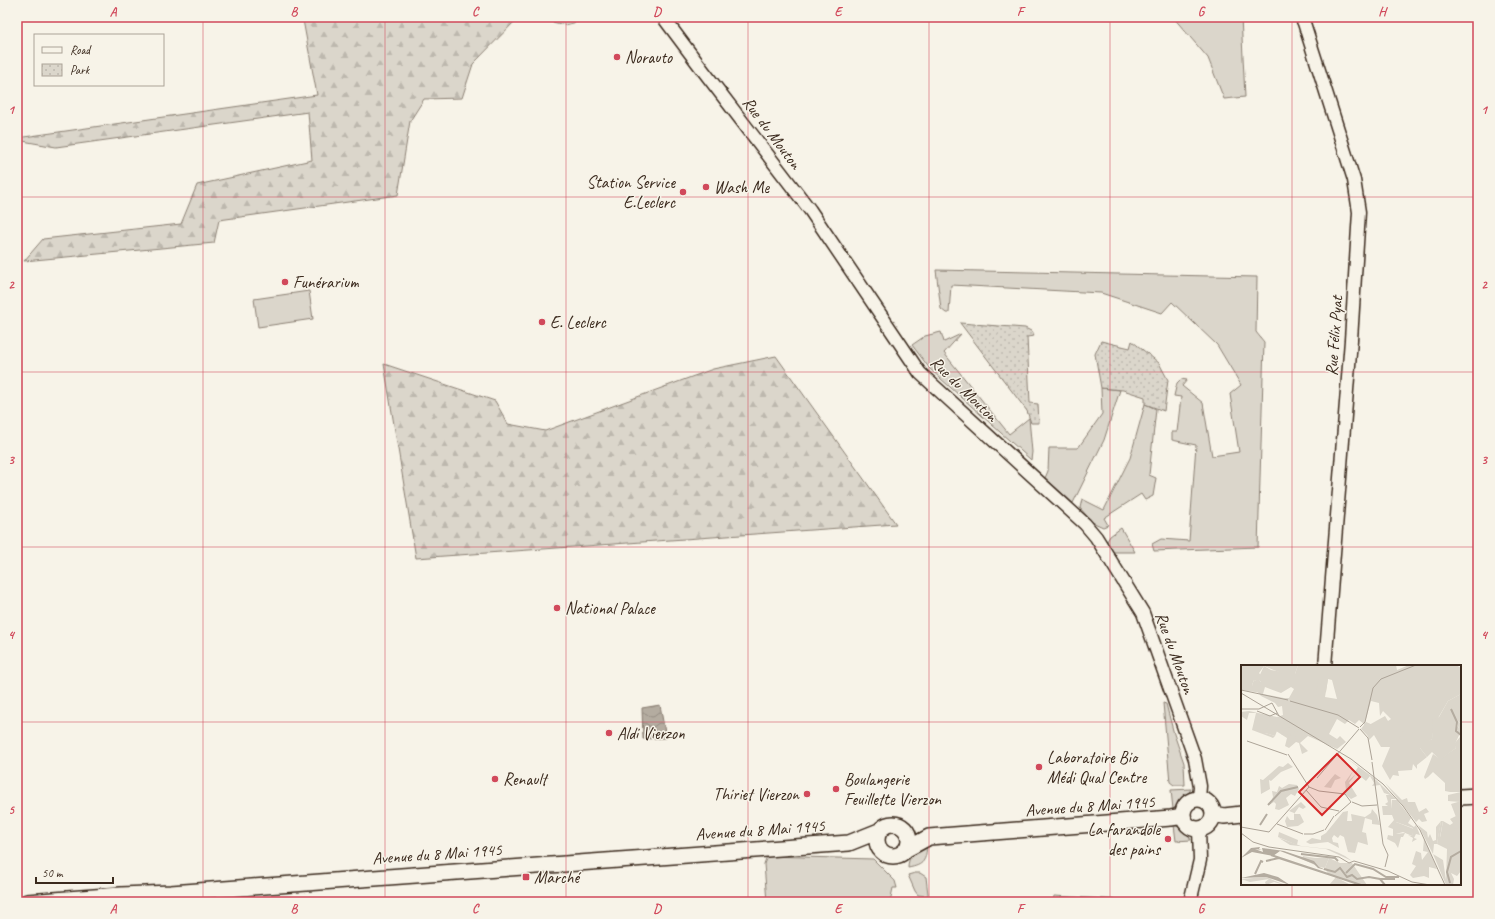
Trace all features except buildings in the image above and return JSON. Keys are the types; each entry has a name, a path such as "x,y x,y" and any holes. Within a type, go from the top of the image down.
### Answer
{"main road":[{"path":"1461,797 1478,796"},
{"path":"1199,798 1208,802 1213,814 1207,826 1199,829 1190,827 1183,816 1184,807 1187,803 1199,798"},
{"path":"1213,814 1224,816 1241,814"},
{"name":"Avenue du 8 Mai 1945","path":"907,849 929,837 1183,816"},
{"path":"893,823 904,827 909,835 909,845 907,849 901,854 892,856 881,851 876,841 879,831 884,826 893,823"},
{"name":"Avenue du 8 Mai 1945","path":"904,827 929,837"},
{"name":"Avenue du 8 Mai 1945","path":"28,902 171,893 850,842 879,831"},
{"name":"Avenue du 8 Mai 1945","path":"850,842 881,851"}],"street":[{"name":"Rue du Mouton","path":"663,17 810,210 920,373 1085,524 1096,537 1143,613 1195,759 1200,786 1199,798"},
{"name":"Rue Félix Pyat","path":"1301,17 1354,180 1359,212 1351,340 1325,665"},
{"path":"1190,902 1200,860 1199,829"}],"green space":[{"path":"305,17 519,17 473,64 462,98 424,99 410,121 398,195 219,220 214,243 24,261 43,239 181,224 197,185 312,160 308,112 56,147 17,140 17,138 317,95 303,20"},
{"path":"532,17 597,17 565,25"},
{"path":"1173,17 1241,17 1245,97 1224,99 1208,58"},
{"path":"936,270 1257,277 1256,332 1264,342 1258,547 1154,551 1152,544 1161,539 1189,541 1196,445 1172,440 1172,432 1177,432 1181,397 1174,396 1177,383 1181,379 1187,380 1182,386 1203,403 1212,456 1239,452 1230,394 1241,385 1217,345 1172,302 1162,313 1101,293 951,285 949,313 946,313 941,309"},
{"path":"309,291 313,319 258,327 254,299"},
{"path":"960,323 1025,328 1031,331 1034,336 1027,337 1030,403 1038,404 1039,423 1031,423 1027,411"},
{"path":"941,332 944,342 961,334 944,353 1009,434 1029,418 1032,452 1031,460 930,369 912,345 925,336"},
{"path":"1101,341 1130,348 1132,341 1159,363 1168,380 1164,411 1145,404 1145,397 1123,390 1101,388 1095,354"},
{"path":"776,356 896,524 416,558 384,364 495,401 508,424 545,431 713,369"},
{"path":"1101,388 1120,390 1104,440 1073,503 1045,478 1048,471 1049,448 1078,448 1102,414"},
{"path":"1145,404 1156,409 1149,475 1156,478 1153,496 1145,500 1141,494 1104,518 1108,525 1103,527 1092,522 1080,508 1082,499 1104,510 1130,458"},
{"path":"1121,528 1135,552 1111,552 1107,541 1110,536"},
{"path":"1163,703 1166,704 1184,763 1185,785 1174,785 1170,782"},
{"path":"1191,789 1187,796 1173,809 1171,790"},
{"path":"1174,825 1186,830 1191,840 1176,841"},
{"path":"927,844 925,858 921,864 908,868 909,859 913,853"},
{"path":"767,856 873,859 895,881 897,888 893,888 890,902 767,902 764,864"},
{"path":"920,873 926,877 927,896 918,895 915,891 908,875"},
{"path":"1054,896 1123,900 1123,902 1053,902"}],"water":[{"path":"660,705 666,738 643,739 642,708"}],"place":[{"name":"Norauto","path":"617,57"},
{"name":"Wash Me","path":"706,187"},
{"name":"Station Service E.Leclerc","path":"683,192"},
{"name":"Funérarium","path":"285,282"},
{"name":"E. Leclerc","path":"542,322"},
{"name":"National Palace","path":"557,608"},
{"name":"Aldi Vierzon","path":"609,733"},
{"name":"Laboratoire Bio Médi Qual Centre","path":"1039,767"},
{"name":"Renault","path":"495,779"},
{"name":"Boulangerie Feuillette Vierzon","path":"836,789"},
{"name":"Thiriet Vierzon","path":"807,794"},
{"name":"La farandole des pains","path":"1168,839"},
{"name":"Marché","path":"526,877"}]}
